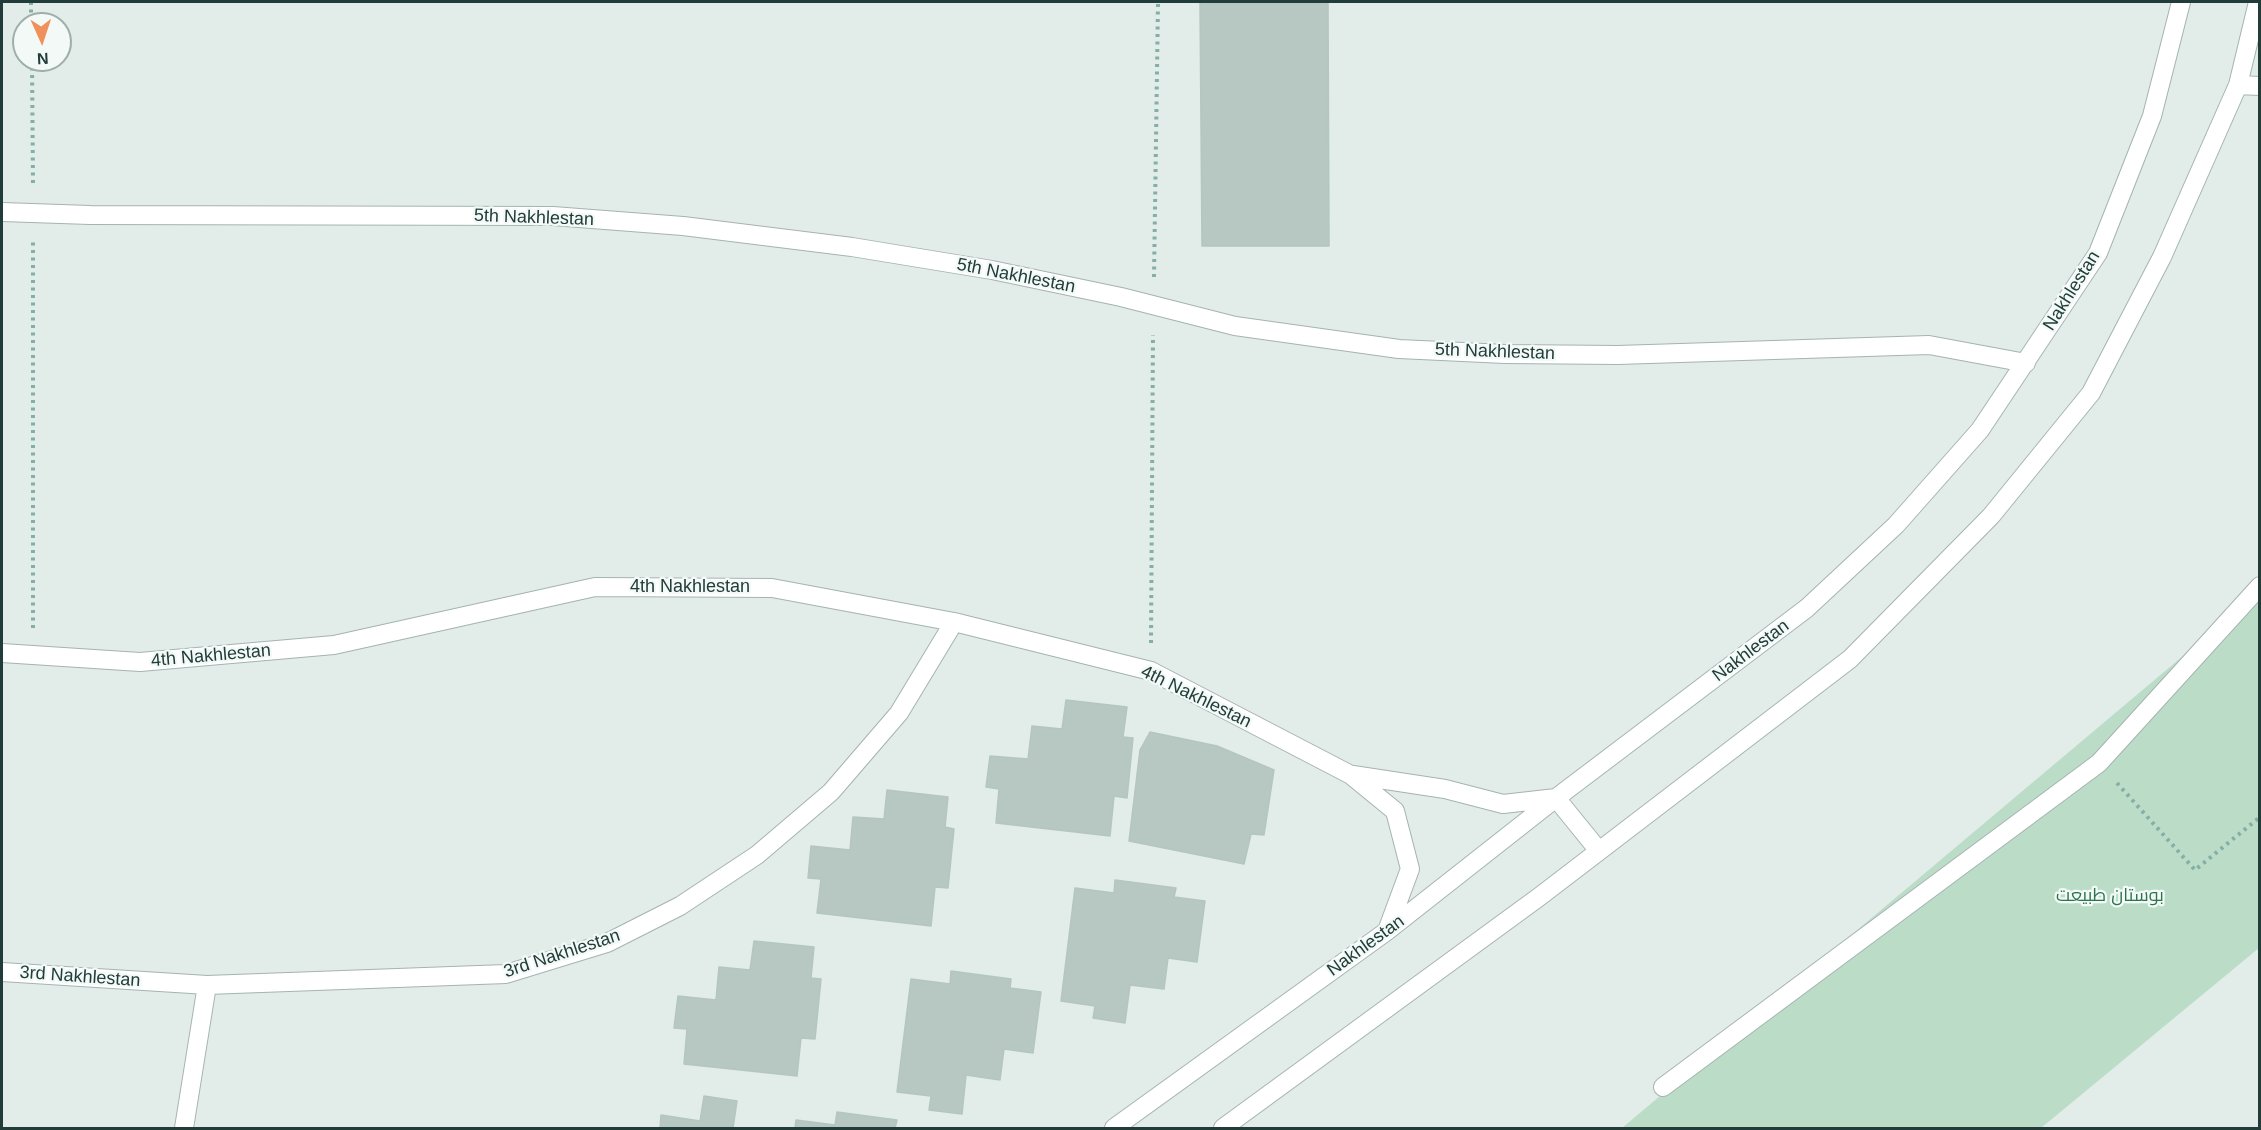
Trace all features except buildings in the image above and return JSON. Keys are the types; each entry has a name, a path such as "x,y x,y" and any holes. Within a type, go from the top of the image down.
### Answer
{"street":[{"name":"Nakhlestan","path":"1114,1128 1387,931 1556,798 1807,608 1904,516 1980,430 2098,253 2152,116 2181,2"},
{"path":"1223,1128 1599,851 1850,659 1991,516 2091,393 2162,257 2238,85 2258,2"},
{"path":"2238,85 2259,86"},
{"name":"5th Nakhlestan","path":"2,212 90,215 553,216 683,226 852,247 992,270 1121,297 1235,326 1399,349 1505,354 1618,355 1929,345 2026,363"},
{"path":"1663,1087 2099,763 2259,586"},
{"name":"4th Nakhlestan","path":"2,654 140,662 334,645 595,587 772,588 954,622 1151,671 1352,775"},
{"name":"3rd Nakhlestan","path":"2,972 207,985 506,974 607,944 680,906 757,855 831,792 899,713 954,622"},
{"path":"1352,775 1445,789 1503,804 1556,798 1599,851"},
{"path":"1352,775 1395,811 1410,869 1387,931"},
{"path":"184,1128 207,985"}],"path":[{"path":"32,72 33,655"},
{"path":"2099,763 2195,870 2259,818"}],"green space":[{"name":"بوستان طبیعت","path":"2259,592 2259,948 2041,1128 1622,1128"}]}
